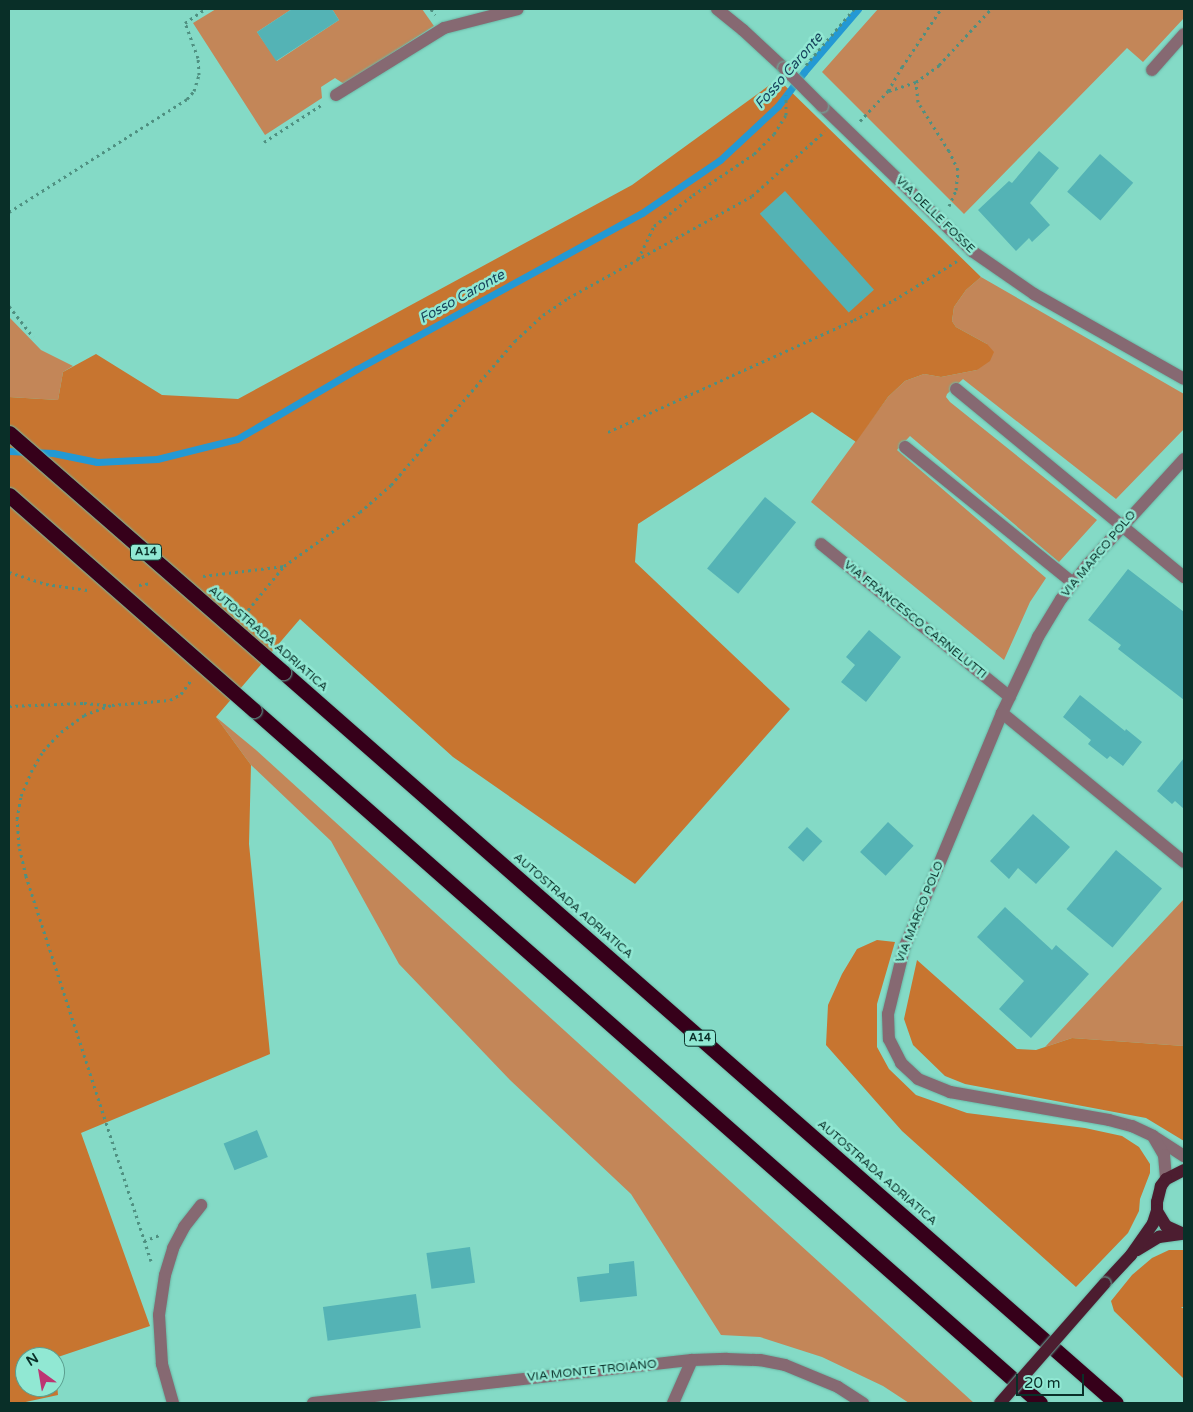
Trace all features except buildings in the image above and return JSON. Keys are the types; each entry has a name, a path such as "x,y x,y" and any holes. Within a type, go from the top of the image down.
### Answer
{"highway":[{"name":"AUTOSTRADA ADRIATICA","path":"9,433 1116,1403"},
{"path":"9,494 1040,1403"}],"main road":[{"path":"1000,1403 1131,1255 1154,1223 1158,1211 1158,1194 1166,1179 1184,1170"},
{"path":"1158,1211 1166,1226 1183,1234"},
{"path":"1131,1255 1159,1238 1183,1234"}],"street":[{"path":"336,96 444,28 518,9"},
{"name":"VIA DELLE FOSSE","path":"717,9 784,68 972,251 1034,294 1184,379"},
{"path":"1152,70 1184,34"},
{"path":"956,389 1123,524 1155,554 1184,577"},
{"path":"905,447 1073,583"},
{"name":"VIA MARCO POLO","path":"1184,459 1123,524 1073,583 1038,637 1002,714 904,949 888,1014 889,1039 900,1063 918,1079 950,1092 1109,1120 1153,1136 1184,1156"},
{"name":"VIA FRANCESCO CARNELUTTI","path":"821,544 1010,697"},
{"path":"1002,714 1184,862"},
{"path":"1153,1136 1164,1155 1166,1179"},
{"path":"173,1403 162,1354 160,1315 165,1275 180,1234 201,1205"},
{"path":"674,1403 692,1360"},
{"name":"VIA MONTE TROIANO","path":"313,1403 692,1360 760,1360 785,1365 838,1387 863,1403"}],"path":[{"path":"9,212 187,99 194,91 199,74 198,58 185,23 205,9"},
{"path":"801,70 854,9"},
{"path":"849,132 888,91 941,9"},
{"path":"888,91 916,82 939,65 991,9"},
{"path":"916,82 918,102 950,151 958,170 956,190"},
{"path":"637,260 654,226 693,195 754,154 774,134 786,116 788,107 784,92"},
{"path":"264,142 336,96"},
{"path":"284,566 360,512 391,484 515,341 543,315 752,196 837,120"},
{"path":"608,432 878,308 972,251"},
{"path":"9,306 32,337"},
{"path":"9,706 84,703 112,705 160,701"},
{"path":"112,705 84,715 61,732 44,751 21,796 17,820 19,846 26,876 152,1265"}],"shaded area":[{"path":"216,9 292,9 257,32 277,61 339,20 332,9 422,9 434,26 344,84 335,78 321,87 322,98 265,135 193,23"},
{"path":"878,9 1184,9 1184,18 1143,62 1127,48 964,214 822,72"},
{"path":"778,79 981,277 966,290 954,307 952,321 956,327 987,344 994,352 990,361 977,370 941,377 924,374 905,381 888,397 856,442 812,412 638,524 635,562 790,709 635,884 453,757 300,619 216,717 251,765 249,844 270,1054 81,1133 150,1326 65,1355 65,1347 15,1347 15,1397 49,1397 21,1403 9,1403 9,397 58,400 63,372 96,354 162,395 238,399 632,185"},
{"path":"981,277 1184,394 1184,429 1116,499 963,379 947,394 946,397 950,402 1097,520 1059,562 910,436 897,450 1046,578 1030,602 1004,660 811,502 888,397 905,381 924,374 941,377 977,370 987,344 956,327 952,321 954,307 966,290"},
{"path":"9,317 41,350 73,366 63,372 58,400 9,397"},
{"path":"216,717 256,750 974,1403 909,1403 883,1386 822,1357 760,1337 721,1335 631,1194 510,1080 399,964 331,841 251,765"},
{"path":"1184,899 1184,1046 1072,1038 1045,1047"},
{"path":"877,940 895,942 877,1004 877,1047 889,1069 916,1095 967,1113 1085,1128 1122,1136 1139,1147 1150,1164 1150,1173 1140,1199 1139,1211 1128,1233 1076,1287 902,1131 826,1045 828,1005 842,974 857,949"},
{"path":"917,960 1017,1049 1036,1050 1072,1038 1184,1046 1184,1141 1146,1118 965,1084 945,1076 913,1045 904,1019"},
{"path":"1169,1250 1184,1250 1184,1307 1181,1307 1184,1309 1184,1379 1114,1311 1111,1301 1132,1275 1152,1258"}],"waterway":[{"name":"Fosso Caronte","path":"9,451 53,453 97,462 157,459 237,439 357,369 642,213 720,160 778,106 804,72 858,9"}]}
